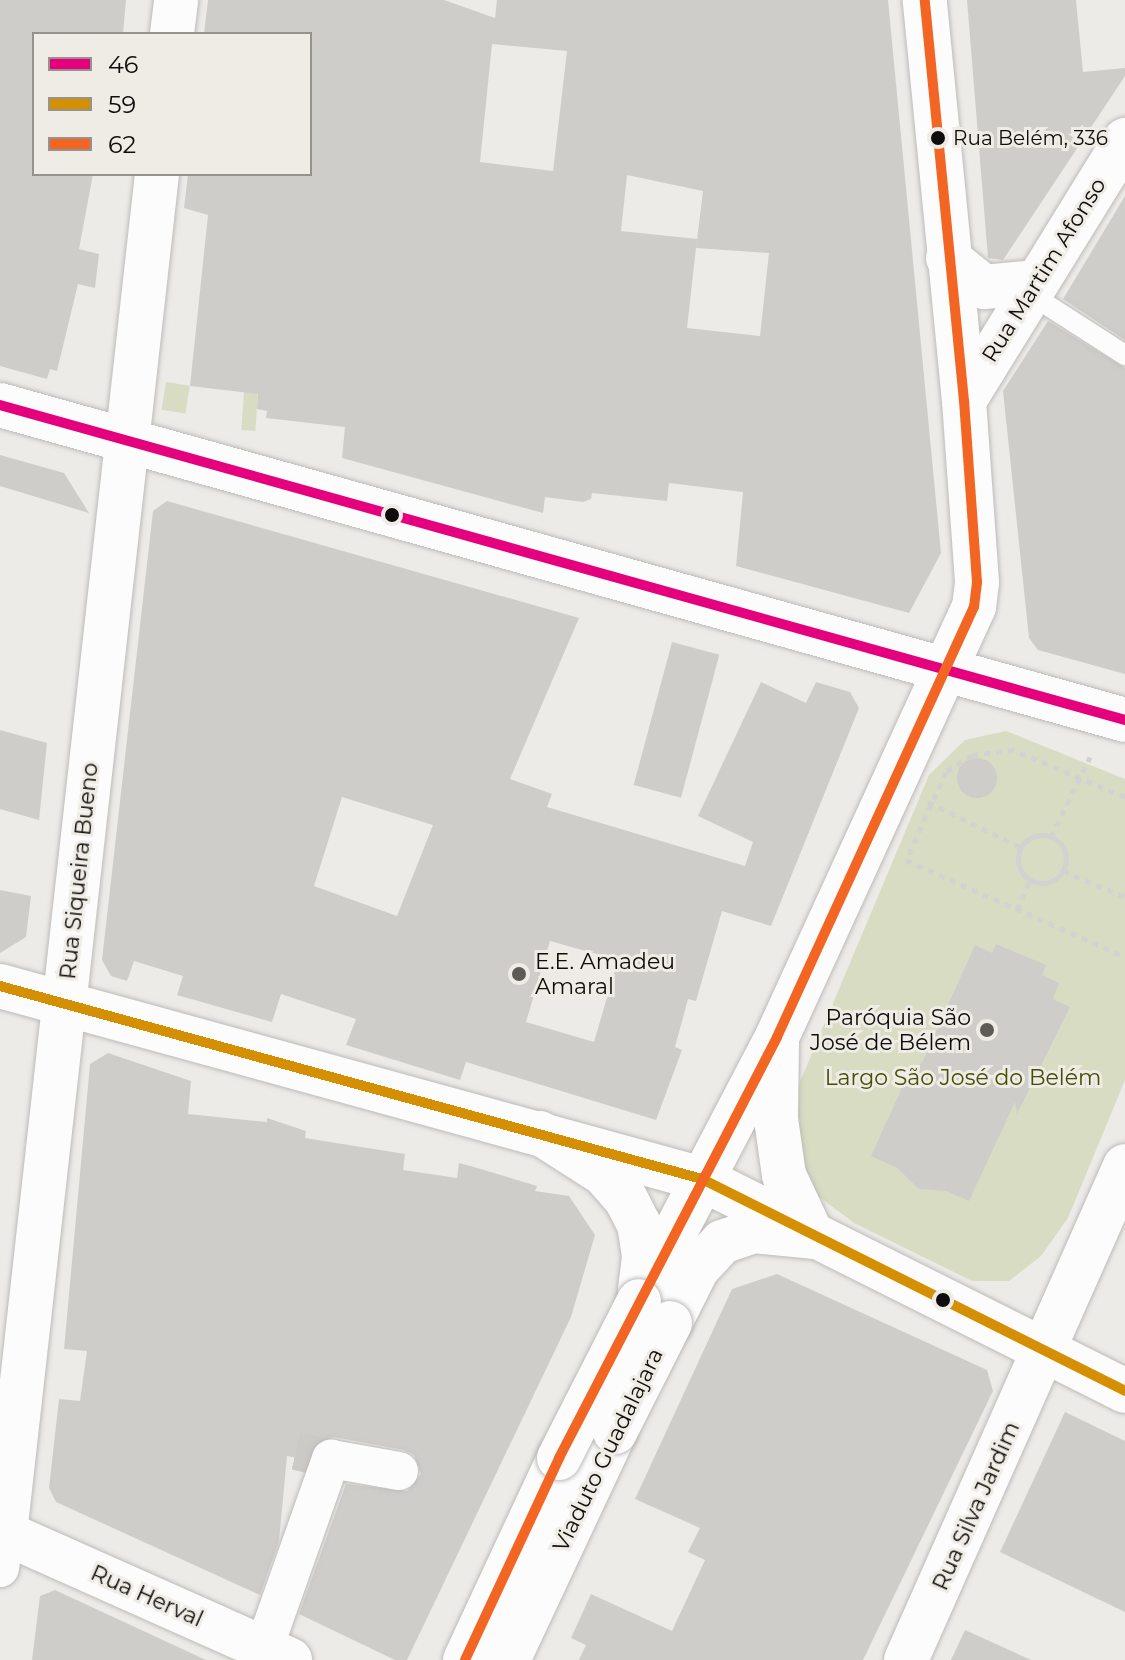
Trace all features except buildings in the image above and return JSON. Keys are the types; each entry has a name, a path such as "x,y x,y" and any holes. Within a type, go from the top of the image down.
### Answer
{"street":[{"path":"172,32 176,0"},
{"path":"702,1179 777,1037 967,630 977,582 964,401 925,0"},
{"name":"Rua Martim Afonso","path":"964,401 1125,140"},
{"name":"Rua Siqueira Bueno","path":"2,1550 157,176"},
{"path":"948,258 984,287 1034,288"},
{"path":"0,405 1125,720"},
{"path":"0,986 702,1179 1125,1391"},
{"path":"777,1037 776,1119 784,1175 813,1237"},
{"path":"540,1133 604,1174 626,1199 639,1224 655,1312"},
{"path":"1044,1352 1125,1166"},
{"name":"Viaduto Guadalajara","path":"508,1660 655,1312 702,1179"},
{"name":"Viaduto Guadalajara","path":"465,1660 655,1312 717,1245 746,1232 813,1237"},
{"name":"Rua Silva Jardim","path":"906,1660 1044,1352"},
{"path":"277,1654 331,1459 399,1471"},
{"name":"Rua Herval","path":"2,1550 277,1654"}],"lane":[{"path":"1034,288 1125,355"}],"path":[{"path":"1125,797 1014,750 998,749 958,761 931,803 906,860 1125,957"},
{"path":"1051,837 1090,757"},
{"path":"922,799 1020,847"},
{"path":"1031,837 1051,837 1064,849 1063,871 1049,883 1030,880 1019,866 1020,847 1031,837"},
{"path":"1063,871 1125,897"},
{"path":"1017,910 1030,880"}],"green space":[{"path":"166,382 190,386 185,413 162,410"},
{"path":"244,392 258,393 255,431 241,430"},
{"name":"Largo São José do Belém","path":"1006,731 1125,779 1125,1080 1068,1218 1041,1256 1009,1281 972,1281 854,1223 818,1196 797,1162 789,1108 929,775 965,740"}],"tunnel":[{"path":"296,1451 331,1459"}],"transit line":[{"name":"62","path":"465,1660 559,1458 777,1037 974,607 977,582 964,401 925,0"},
{"name":"46","path":"0,405 1125,720"},
{"name":"59","path":"0,986 702,1179 1125,1391"}],"place":[{"name":"Rua Belém, 336","path":"938,138"},
{"name":"E.E. Amadeu Amaral","path":"519,974"},
{"name":"Paróquia São José de Bélem","path":"987,1030"}]}
